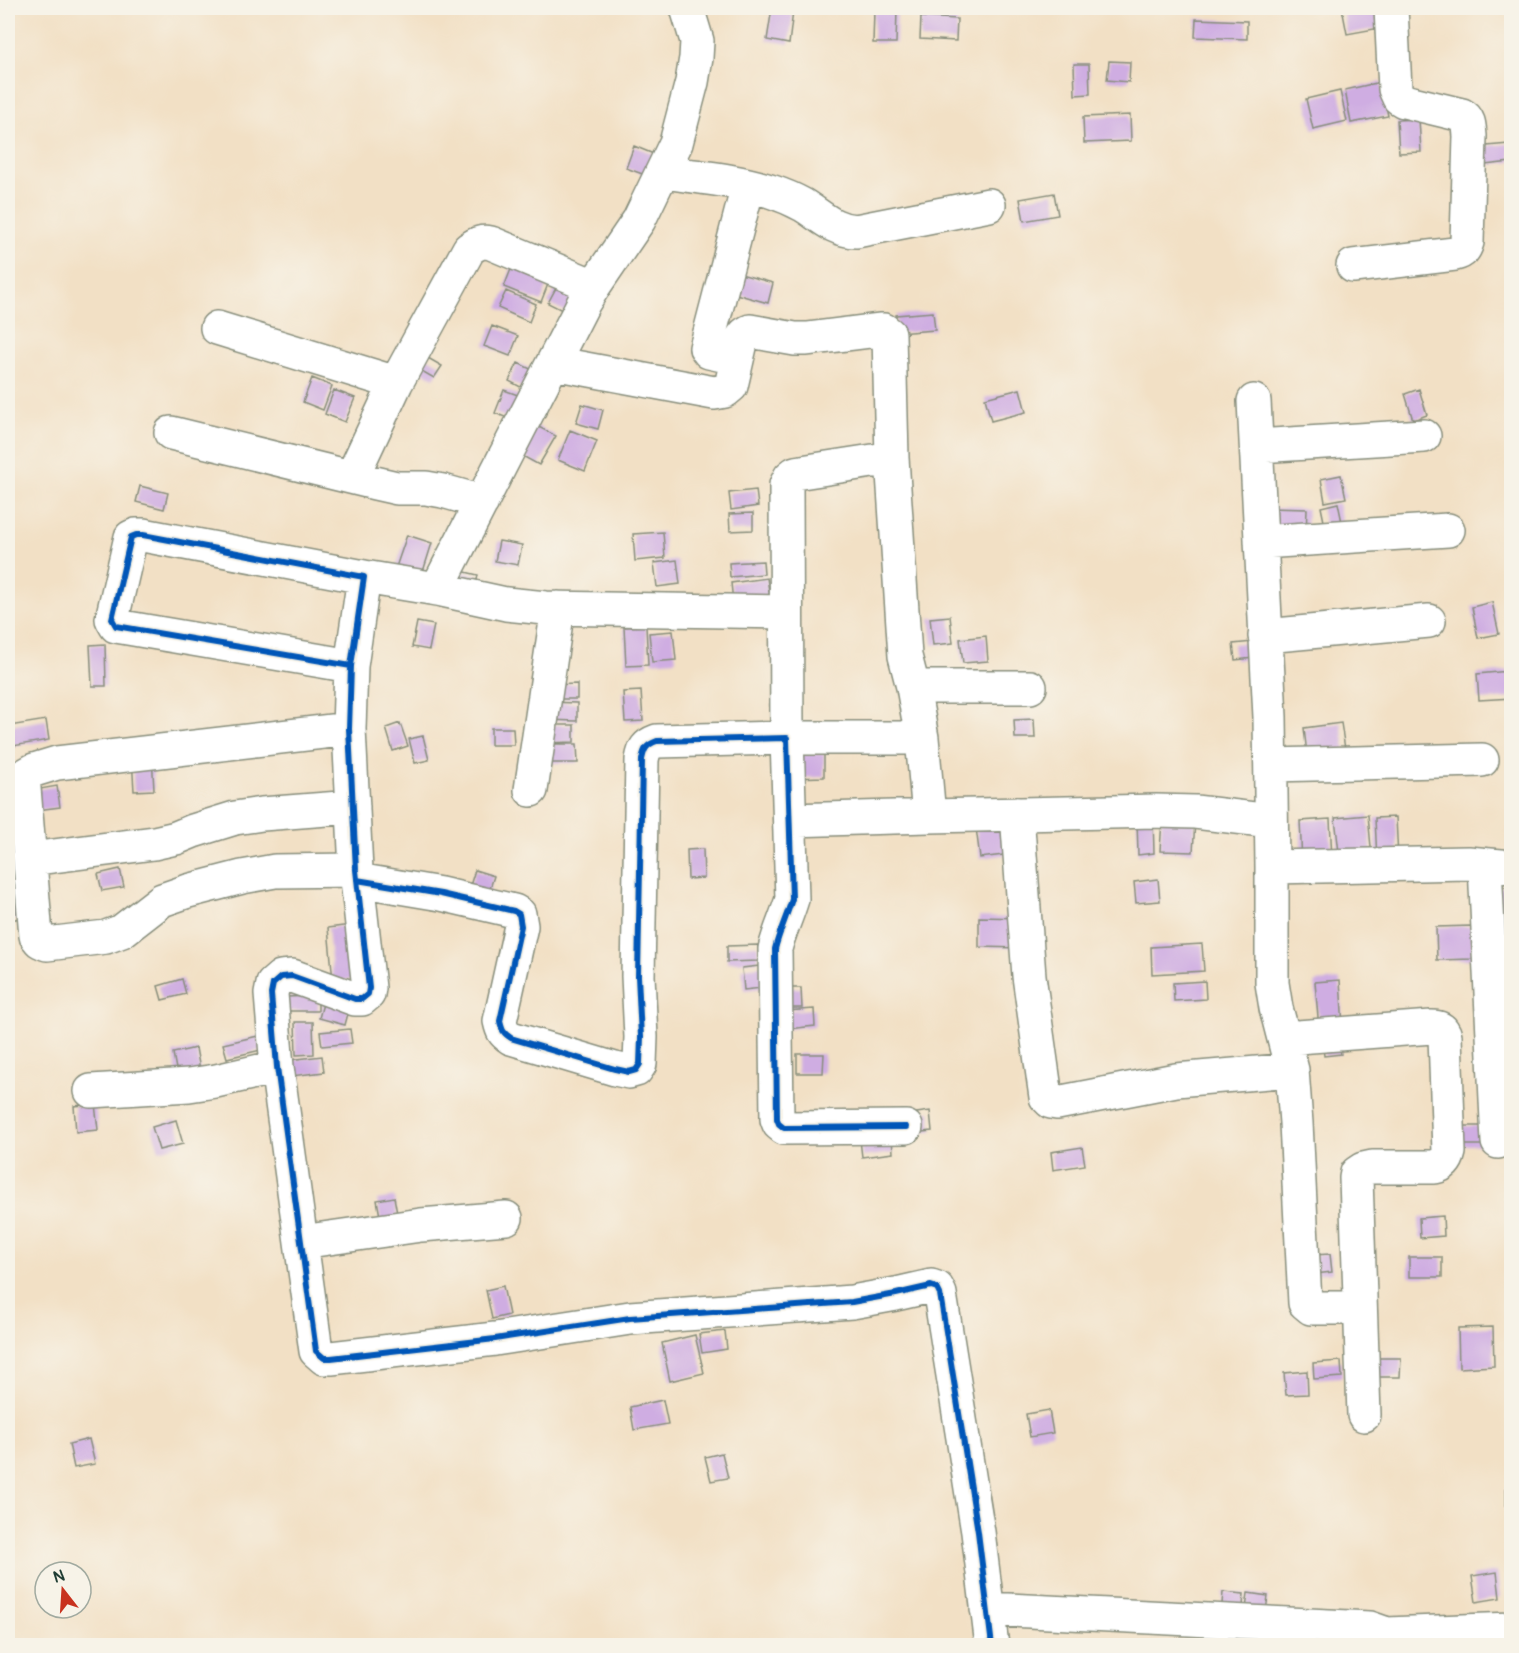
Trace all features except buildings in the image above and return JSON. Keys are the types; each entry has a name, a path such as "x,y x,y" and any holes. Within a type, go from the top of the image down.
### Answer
{"street":[{"path":"437,589 594,286 639,220 676,143 696,58 697,41 687,8"},
{"path":"1353,266 1455,254 1462,252 1467,242 1470,136 1468,121 1462,115 1404,101 1396,94 1391,8"},
{"path":"662,172 730,181 772,192 801,204 844,230 856,231 989,206"},
{"path":"738,358 709,352 706,348 748,186"},
{"path":"352,477 396,383 469,249 484,241 491,243 594,286"},
{"path":"217,328 396,383"},
{"path":"553,363 714,393 725,391 731,386 741,338 750,331 795,339 884,330 889,334 892,458 904,656 913,687 922,738 929,816"},
{"path":"1254,401 1270,717 1272,983 1292,1070 1305,1303 1311,1308 1360,1308"},
{"path":"171,434 397,488 426,488 482,502"},
{"path":"1257,446 1424,436"},
{"path":"892,458 795,473 786,485 787,738 792,899 775,949 777,1119 784,1128 906,1127"},
{"path":"1261,542 1448,530"},
{"path":"351,666 116,626 112,619 131,537 143,535 364,578 437,589 506,604 558,608 786,612"},
{"path":"364,578 351,666 349,729 357,875 368,994 362,999 355,999 291,976 281,977 273,984 271,994 277,1067 316,1351 324,1358 331,1358 495,1339 630,1318 852,1302 931,1286 937,1288 940,1294 978,1532 992,1646"},
{"path":"531,790 558,608"},
{"path":"1265,636 1430,621"},
{"path":"913,687 1030,687"},
{"path":"349,729 57,763 34,770 15,781 30,859 36,936 47,944 106,937 122,931 162,900 242,877 275,871 357,875 519,914 521,926 500,1021 501,1030 511,1038 615,1069 636,1070 640,1064 642,1036 638,942 642,760 648,744 657,741 787,738 922,738"},
{"path":"1271,765 1482,760"},
{"path":"30,859 154,843 235,818 353,807"},
{"path":"790,820 1156,811 1195,812 1271,821"},
{"path":"1017,814 1029,976 1046,1097 1051,1102 1057,1103 1176,1080 1292,1070"},
{"path":"1272,867 1468,863 1498,866 1498,1142"},
{"path":"1284,1038 1432,1027 1438,1027 1444,1031 1449,1152 1447,1159 1443,1165 1435,1167 1372,1167 1357,1173 1364,1415"},
{"path":"91,1091 207,1083 277,1067"},
{"path":"301,1242 421,1225 506,1218"},
{"path":"987,1609 1370,1628 1387,1634 1512,1629"}],"cycle path":[{"path":"351,666 364,577 143,535 131,537 112,619 116,626 351,666 349,729 356,870 368,994 362,999 355,999 292,976 281,977 273,984 271,994 277,1067 316,1351 324,1358 331,1358 495,1339 630,1318 852,1302 931,1286 937,1288 940,1294 978,1532 992,1646"},
{"path":"357,880 441,894 519,914 521,926 500,1021 502,1029 511,1038 615,1069 629,1072 636,1070 640,1064 641,1037 638,976 642,760 645,750 657,741 787,738 792,899 775,949 777,1119 784,1128 906,1127"}]}
